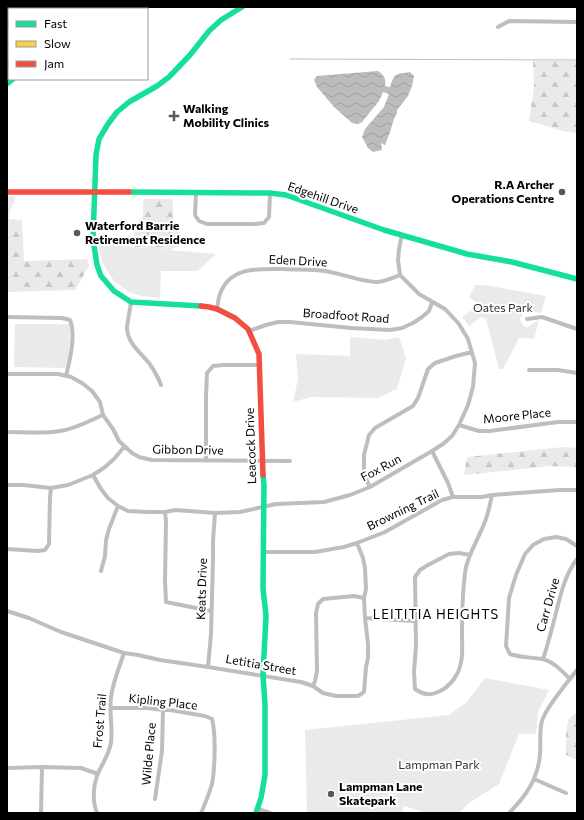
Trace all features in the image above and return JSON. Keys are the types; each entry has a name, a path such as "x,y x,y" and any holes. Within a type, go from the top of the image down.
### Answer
{"main road":[{"name":"Leacock Drive","path":"242,7 221,20 169,77 157,86 129,102 117,112 108,124 99,139 96,155 93,239 96,265 101,276 114,291 131,302 209,307 217,309 235,318 248,329 259,354 264,485 263,588 266,616 263,676 265,705 265,776 257,811"},
{"name":"Edgehill Drive","path":"7,192 270,193 286,195 384,230 467,254 512,262 577,279"}],"street":[{"path":"498,27 509,21 577,22"},
{"path":"196,193 195,215 198,221 207,224 255,224 264,223 269,216 270,193"},
{"path":"400,275 398,260 402,235"},
{"name":"Eden Drive","path":"217,309 221,291 230,278 241,272 253,269 327,271 357,279 377,282 400,275"},
{"name":"Fox Run","path":"93,475 108,498 118,506 128,511 165,512 176,510 215,513 240,512 276,504 324,502 350,495 370,487 432,452 452,436 459,425 468,405 473,387 475,363 468,339 459,324 445,309 419,294 400,275"},
{"path":"131,302 127,328 129,338 156,373 161,385"},
{"name":"Broadfoot Road","path":"249,331 266,324 278,322 390,330 402,328 422,317 429,310 432,302"},
{"path":"7,317 62,318 70,320 73,327 71,357 66,376"},
{"path":"527,318 542,317 577,329"},
{"path":"370,487 364,475 364,455 369,436 375,428 413,406 418,398 428,369 436,362 472,352"},
{"path":"206,460 207,372 213,366 260,365"},
{"path":"529,370 558,370 577,374"},
{"name":"Gibbon Drive","path":"7,374 58,374 71,377 82,383 92,391 100,402 103,414 113,429 118,441 138,457 152,460 290,461"},
{"path":"7,432 32,433 61,431 74,428 103,414"},
{"name":"Moore Place","path":"459,425 480,431 490,431 558,422 577,422"},
{"path":"7,485 52,488 68,485 93,475 105,467 124,447"},
{"path":"432,452 448,483 453,497"},
{"path":"7,549 45,550 49,544 50,497 52,488"},
{"name":"Browning Trail","path":"264,552 315,552 358,543 385,532 442,500 453,497 482,497 492,495 577,490"},
{"path":"470,555 459,552 449,554 420,570 415,577 416,645 414,672 416,689 422,694 441,691 450,684 457,674 461,661 462,596 466,567 488,513 492,495"},
{"path":"101,571 105,556 106,540 118,506"},
{"path":"165,512 166,602 211,611"},
{"name":"Keats Drive","path":"208,667 211,634 215,513"},
{"path":"570,679 556,665 543,659 519,657 510,654 506,646 509,598 516,575 525,554 533,545 544,539 556,537 566,539 577,546"},
{"name":"Letitia Street","path":"7,611 29,618 61,632 124,653 301,682 313,686 323,693 336,696 358,696 364,692 368,644 364,598 366,589 365,568 358,543"},
{"name":"Carr Drive","path":"543,659 550,639 562,587 568,573 577,559"},
{"path":"313,686 317,671 316,613 318,604 323,599 354,596 364,598"},
{"path":"365,618 415,621"},
{"name":"Frost Trail","path":"97,813 94,805 94,794 98,774 111,744 111,698 113,686 124,653"},
{"path":"509,813 522,801 537,773 540,756 542,721 546,711 577,670"},
{"name":"Kipling Place","path":"111,708 148,708 170,710 205,716 212,719 214,727 212,783 201,813"},
{"name":"Wilde Place","path":"155,799 162,751 163,710"},
{"path":"41,813 42,767"},
{"path":"7,768 81,768 98,774"},
{"path":"534,779 566,793"},
{"path":"257,811 270,813"}],"green space":[{"path":"533,61 577,61 577,133 563,131 529,121 534,87"},
{"path":"7,196 16,197 10,211 9,219 22,220 24,261 87,259 89,266 75,290 7,292"},
{"path":"143,199 173,199 174,221 182,238 181,243 170,250 135,247 135,232 137,224 140,222 142,216"},
{"path":"98,244 216,254 198,271 161,271 160,298 141,296 129,292 114,281 103,264"},
{"name":"Oates Park","path":"475,285 485,285 546,296 541,313 526,312 520,319 522,324 526,327 539,320 534,339 519,338 503,369 499,369 486,319 481,317 469,326 462,317 480,305 469,297"},
{"path":"15,324 70,324 69,359 66,368 14,367"},
{"path":"350,337 384,340 399,337 406,358 397,389 378,398 311,397 293,402 298,379 296,354 350,356"},
{"path":"563,447 577,448 577,467 550,466 464,475 467,457"},
{"name":"Lampman Park","path":"485,678 549,690 538,712 536,734 519,734 499,784 469,803 459,813 427,813 404,806 402,813 307,813 305,730 449,715 467,702"},
{"path":"577,712 577,760 566,755 566,734 568,720"}],"water":[{"path":"378,71 384,77 385,86 390,87 393,79 398,74 410,72 414,76 408,96 397,110 385,145 381,143 382,150 373,152 368,148 362,137 365,129 384,107 389,94 383,92 379,101 362,122 358,124 352,123 334,107 317,87 314,80 317,76"}],"waterway":[{"path":"290,59 577,60"}],"traffic: fast":[{"path":"201,306 131,302 114,291 101,276 97,265 93,239 96,155 99,139 117,112 129,102 157,86 169,77 190,55 209,31 221,20 242,7"},
{"path":"7,84 12,80"},
{"path":"129,192 270,193 286,195 384,230 467,254 512,262 577,279"},
{"path":"256,813 261,798 265,775 265,705 263,675 266,616 263,588 263,475"}],"traffic: jam":[{"path":"7,192 129,192"},
{"path":"201,306 217,309 235,318 248,329 259,354 263,475"}],"place":[{"name":"Walking Mobility Clinics","path":"174,116"},
{"name":"R.A Archer Operations Centre","path":"562,192"},
{"name":"Waterford Barrie Retirement Residence","path":"77,233"},
{"name":"Lampman Lane Skatepark","path":"331,794"}],"district":[{"name":"LEITITIA HEIGHTS","path":"436,614"}]}
